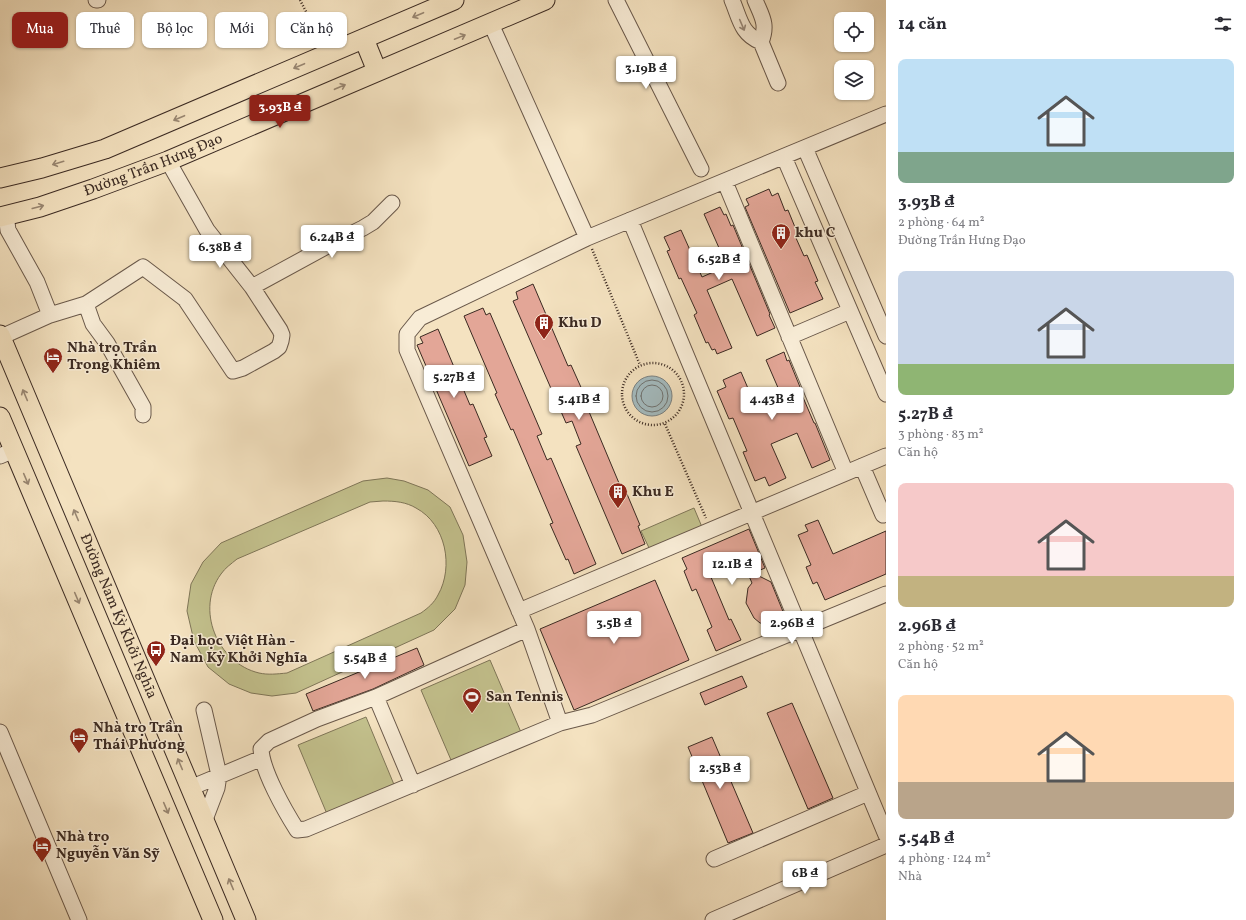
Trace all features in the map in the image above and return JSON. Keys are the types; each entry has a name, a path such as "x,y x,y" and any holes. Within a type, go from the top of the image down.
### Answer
{"main road":[{"path":"0,178 42,168 105,149 454,0"},
{"name":"Đường Trần Hưng Đạo","path":"3,216 40,207 168,161 545,0"},
{"path":"364,39 377,71"},
{"name":"Đường Nam Kỳ Khởi Nghĩa","path":"0,336 246,920"},
{"name":"Đường Nam Kỳ Khởi Nghĩa","path":"0,417 7,453 213,920"}],"street":[{"path":"616,0 700,169"},
{"path":"732,0 745,32 753,39 761,42"},
{"path":"755,0 765,24 765,33 761,42 778,83"},
{"path":"491,24 587,238"},
{"path":"560,723 527,629 407,350 407,334 420,318 587,238 886,114"},
{"path":"805,148 886,336"},
{"path":"784,157 886,394"},
{"path":"0,336 50,316 86,304 143,267 185,299 233,371 243,368 279,347 282,341 280,330 252,287 208,230 168,161"},
{"path":"725,182 846,473"},
{"path":"252,287 328,245 363,228 372,222 392,203"},
{"path":"3,216 8,230 37,282 50,316"},
{"path":"630,220 886,835"},
{"path":"86,304 93,324 107,343 143,407 143,415"},
{"path":"789,337 850,311"},
{"path":"519,611 886,456"},
{"path":"862,466 883,515"},
{"path":"527,629 376,697 317,719 269,741 261,749 262,758 282,807 297,830 306,829 331,819 560,723 592,715 886,594"},
{"path":"376,697 413,785"},
{"path":"204,710 219,776 217,788 204,822"},
{"path":"0,732 79,920"},
{"path":"190,788 262,758"},
{"path":"714,859 868,793"},
{"path":"714,920 886,845"}],"path":[{"path":"300,0 306,12"},
{"path":"587,238 640,365"},
{"path":"649,362 659,363 669,367 676,373 682,382 684,401 674,418 665,423 656,426 646,425 629,415 624,407 622,387 632,370 640,365 649,362"},
{"path":"665,423 711,530"}],"shaded area":[{"path":"387,478 404,481 428,490 450,507 463,535 467,562 465,585 455,609 434,630 296,693 272,696 251,693 229,684 208,667 194,641 187,611 191,584 203,562 221,543 363,481","holes":["387,501 404,503 416,508 426,515 434,524 440,535 446,559 446,572 443,584 431,605 421,613 287,673 259,673 244,667 232,658 222,647 214,633 211,618 210,603 213,588 224,570 237,559 370,502"]},
{"path":"694,508 702,527 650,550 641,531"},
{"name":"San Tennis","path":"490,660 523,737 454,767 421,690"},
{"path":"366,717 395,787 327,814 298,745"}],"water":[{"path":"652,376 666,382 672,396 666,410 652,416 638,410 632,396 638,382"}],"building":[{"name":"khu C","path":"769,189 772,196 778,193 785,211 788,210 799,237 796,238 804,256 807,255 818,281 815,282 823,299 790,313 745,207 749,205 746,199"},
{"path":"720,207 724,215 726,214 731,226 733,225 775,328 757,336 732,279 707,290 732,348 717,354 715,349 712,350 708,342 706,343 694,315 697,313 681,278 679,279 667,251 670,250 664,237 681,230 702,277 727,266 704,214"},
{"path":"533,284 568,366 571,365 584,394 582,395 624,495 627,494 640,525 638,526 645,544 622,554 576,446 581,444 572,421 566,423 513,301 518,299 516,292"},
{"path":"483,308 486,315 490,313 542,434 537,436 547,460 551,458 596,564 574,574 550,524 553,523 513,429 511,430 495,394 497,393 464,316"},
{"path":"438,329 470,405 473,404 487,437 484,438 492,456 469,466 417,345 423,343 420,337"},
{"path":"784,352 787,361 789,360 800,387 799,388 830,460 812,468 797,433 771,444 786,478 769,486 765,477 755,481 743,452 747,451 733,418 729,419 717,391 726,387 723,380 741,372 756,407 782,397 766,360"},
{"path":"818,520 833,554 886,531 886,574 825,600 817,582 813,584 806,567 811,565 798,535 808,531 805,525"},
{"path":"749,529 765,568 753,573 771,582 784,614 778,623 772,625 760,623 754,618 746,603 748,588 752,583 741,558 729,575 708,570 729,620 731,619 741,640 716,651 707,630 712,627 696,589 692,591 684,571 687,569 682,558"},
{"path":"655,580 689,660 574,710 540,629"},
{"path":"417,648 424,665 373,689 313,711 306,694"},
{"path":"742,676 747,687 705,705 700,693"},
{"path":"792,703 833,798 808,809 767,713"},
{"path":"712,737 753,833 728,843 688,747"}],"place":[{"name":"khu C","path":"781,250"},
{"name":"Khu D","path":"544,340"},
{"name":"Nhà trọ Trần Trọng Khiêm","path":"53,374"},
{"name":"Khu E","path":"618,509"},
{"name":"Đại học Việt Hàn - Nam Kỳ Khởi Nghĩa","path":"156,667"},
{"name":"San Tennis","path":"472,714"},
{"name":"Nhà trọ Trần Thái Phương","path":"79,754"},
{"name":"Nhà trọ Nguyễn Văn Sỹ","path":"42,863"}]}
